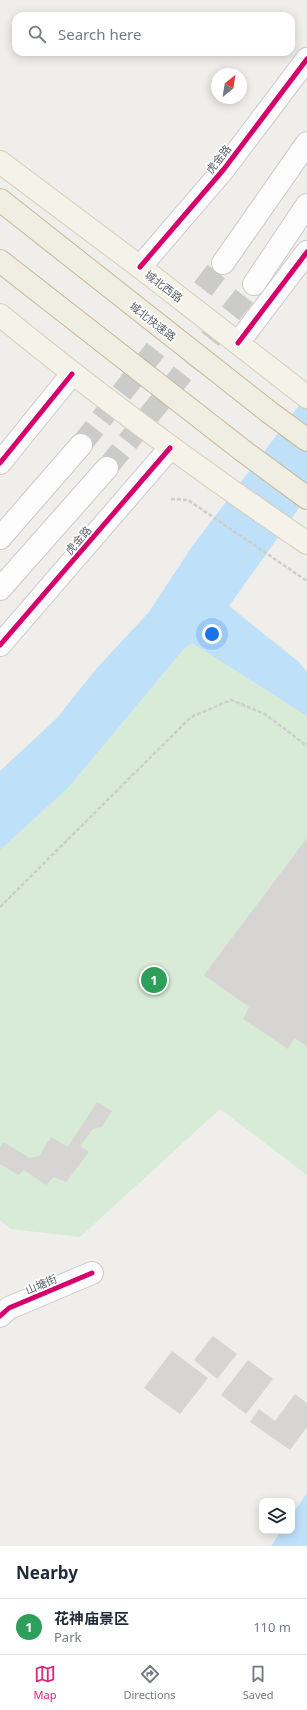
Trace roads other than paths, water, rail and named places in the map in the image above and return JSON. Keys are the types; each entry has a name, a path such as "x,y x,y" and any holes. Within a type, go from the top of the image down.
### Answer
{"highway":[{"name":"城北快速路","path":"0,200 269,412 307,440"},
{"path":"0,261 242,450 307,498"}],"main road":[{"name":"城北西路","path":"0,162 140,267 299,391"},
{"path":"0,315 72,374 170,448 218,483 301,539"}],"street":[{"name":"虎金路","path":"140,267 224,169 307,59"},
{"path":"223,263 307,143"},
{"path":"254,284 307,205"},
{"path":"238,343 307,252"},
{"path":"0,463 72,374"},
{"path":"0,538 81,445"},
{"name":"虎金路","path":"0,645 170,448"},
{"path":"0,589 107,468"},
{"name":"山塘街","path":"0,1316 9,1308 92,1273"}],"water":[{"path":"307,395 307,497 229,606 299,662 307,672 307,716 192,643 183,650 68,788 0,850 0,771 57,718 96,669 149,612 191,548"},
{"path":"307,1493 307,1546 271,1546 279,1534 295,1534 295,1511"}],"tunnel":[{"path":"81,445 223,263"},
{"path":"107,468 254,284"}],"place":[{"name":"花神庙景区","path":"154,980"}]}
